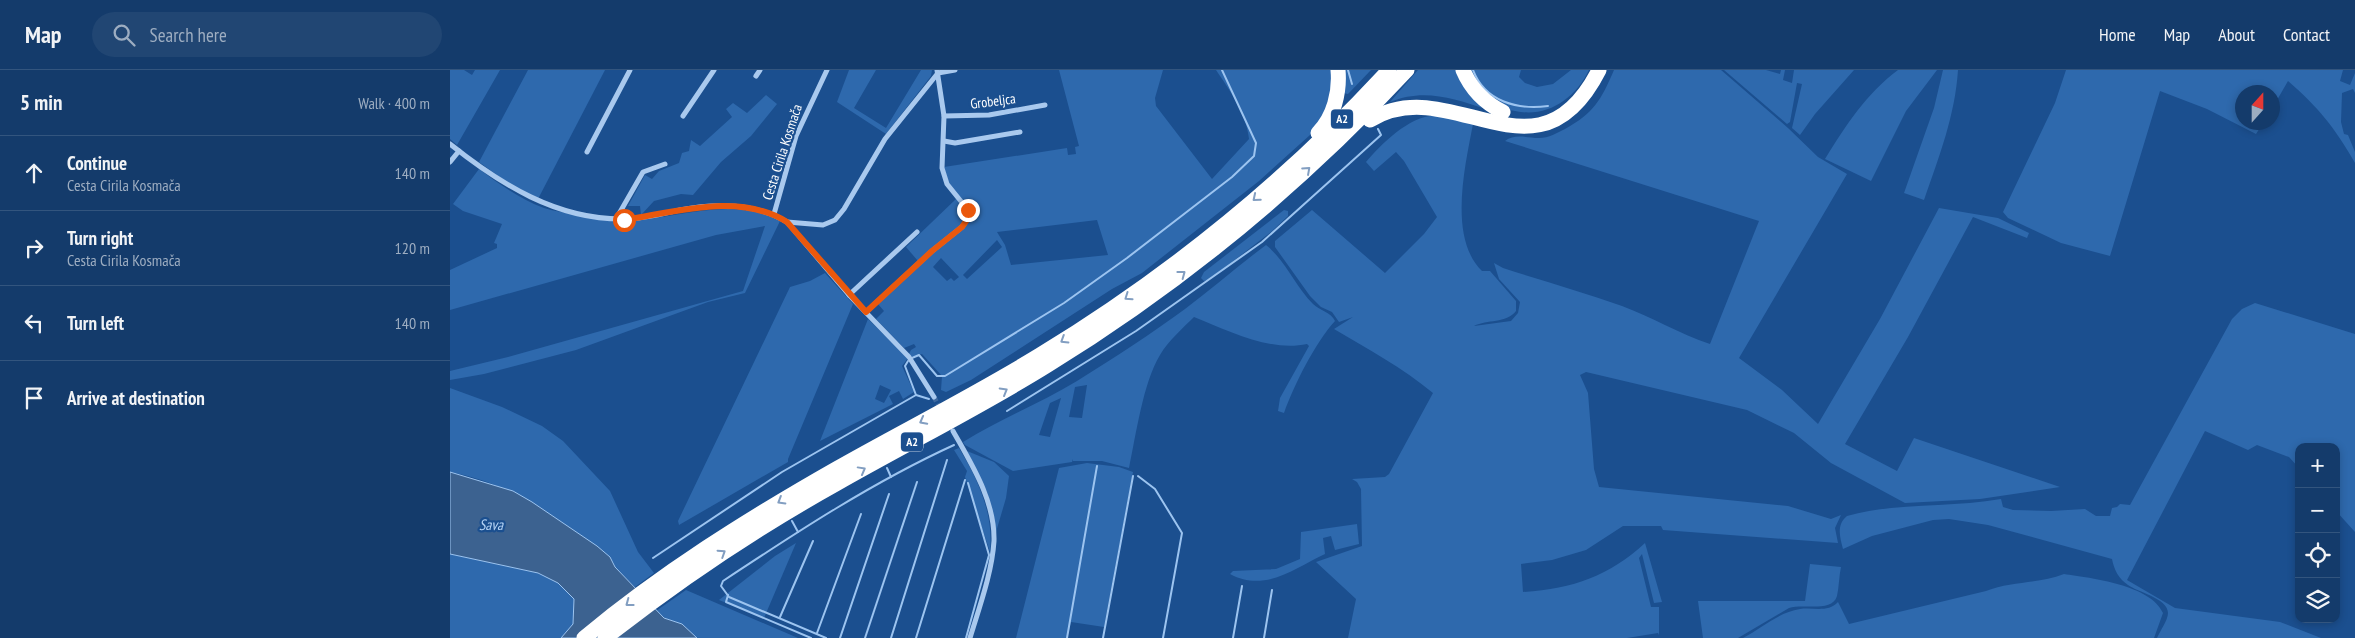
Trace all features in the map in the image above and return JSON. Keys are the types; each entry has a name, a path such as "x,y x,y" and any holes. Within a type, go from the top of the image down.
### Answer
{"highway":[{"path":"1293,166 1301,150 1320,130 1331,114 1337,93 1338,70"},
{"name":"A2","path":"584,638 668,574 788,497 996,381 1080,330 1185,256 1293,166 1389,70"},
{"name":"A2","path":"605,638 682,580 801,504 1004,391 1113,324 1225,241 1329,150 1407,70"},
{"path":"1463,70 1474,89 1490,105 1504,112 1528,116 1542,115 1563,106 1578,92 1592,70"},
{"path":"1329,150 1349,140 1388,106 1414,98 1450,101 1518,121 1532,122 1552,117 1571,107 1581,98 1599,70"}],"street":[{"path":"587,152 630,70"},
{"path":"683,116 714,70"},
{"path":"756,76 760,70"},
{"name":"Cesta Cirila Kosmača","path":"774,214 796,136 827,70"},
{"path":"866,312 965,223 969,211 947,184 942,168 944,116 941,84 937,71 955,70"},
{"name":"Cesta Cirila Kosmača","path":"787,222 823,225 835,220 844,209 885,139 937,71"},
{"name":"Grobeljca","path":"944,116 989,115 1045,105"},
{"path":"944,141 955,143 1020,132"},
{"name":"Cesta Cirila Kosmača","path":"450,144 504,183 545,205 616,219 717,206 744,207 774,214 787,222 849,295 909,357 934,397"},
{"path":"450,162 459,151"},
{"path":"616,219 643,172 665,164"},
{"path":"849,295 917,232"},
{"path":"953,431 985,493 993,531 993,551 970,638"}],"shaded area":[{"path":"450,70 464,70 472,75 475,70 500,70 457,145 450,139"},
{"path":"528,70 605,70 538,199 508,183 479,162"},
{"path":"849,70 876,70 854,108 886,128 921,70 932,70 931,76 886,134 837,102"},
{"path":"1059,70 1163,70 1155,98 1156,106 1212,179 1249,139 1248,130 1241,112 1216,70 1335,70 1334,89 1320,126 1259,181 1142,273 1112,289 971,380 946,392 941,390 942,376 922,354 911,357 909,354 916,347 914,344 904,348 876,319 884,311 878,304 971,216 949,184 944,167 1067,148 1068,155 1076,154 1075,147 1079,146","holes":["1097,220 1108,255 1011,265 1005,245 997,232","997,240 1002,247 967,279 963,275","941,258 959,277 954,281 951,278 947,281 933,267"]},
{"path":"1341,70 1371,70 1348,94 1343,93"},
{"path":"1418,70 1460,70 1486,109 1450,98 1426,95 1402,98 1390,102"},
{"path":"1466,70 1521,70 1519,77 1525,83 1537,87 1553,84 1571,70 1589,70 1576,90 1568,98 1549,109 1527,112 1508,110 1499,106 1488,97"},
{"path":"1614,70 1721,70 1788,128 1818,157 1847,174 1739,358 1782,390 1818,424 1880,319 1939,208 1998,218 2029,233 2027,238 1973,217 1908,337 1845,444 1897,471 1914,438 2060,487 1980,499 1905,503 1831,463 1794,433 1747,410 1586,372 1580,375 1588,393 1594,469 1599,487 1788,506 1831,519 1841,515 1835,528 1838,543 1663,530 1661,526 1623,526 1586,550 1552,560 1521,564 1523,592 1558,588 1589,579 1618,564 1645,543 1662,602 1654,603 1642,554 1639,558 1651,607 1659,607 1659,635 1658,633 1627,638 1348,638 1356,599 1316,562 1362,546 1361,489 1357,482 1352,479 1385,477 1389,474 1433,393 1397,367 1334,329 1353,317 1339,322 1332,312 1321,307 1310,296 1275,247 1275,241 1312,210 1385,273 1424,234 1437,217 1404,161 1396,152 1374,171 1366,162 1389,138 1408,124 1429,116 1452,118 1473,124 1463,180 1462,221 1465,240 1472,257 1482,271 1490,271 1516,301 1516,311 1507,318 1474,326 1511,321 1518,313 1520,302 1499,279 1494,263 1503,268 1622,306 1710,344 1759,221 1505,141 1513,137 1546,137 1556,134 1575,123 1596,105"},
{"path":"1724,70 1766,70 1780,74 1781,70 1785,70 1783,80 1792,83 1794,70 1854,70 1815,114 1800,135 1792,128 1802,84 1797,83 1790,122 1787,124"},
{"path":"1898,70 1937,70 1906,111 1871,181 1825,159 1866,100"},
{"path":"1943,70 1958,70 1954,104 1946,136 1924,200 1904,193 1934,108"},
{"path":"2066,70 2343,70 2340,81 2350,85 2355,73 2355,93 2353,89 2342,93 2341,122 2344,134 2348,135 2355,152 2355,163 2326,119 2288,81 2280,95 2280,85 2235,85 2235,123 2207,109 2160,91 2110,256 2061,243 2008,218 2003,212 2055,103"},
{"path":"766,95 777,104 751,136 721,162 693,195 681,194 654,201 641,215 640,206 628,206 645,175 652,179 659,171 679,163 682,153 689,151 691,140 700,146 732,117 726,109 733,103 747,113"},
{"path":"2248,130 2259,130 2256,134"},
{"path":"479,169 510,191 544,208 600,220 645,219 723,209 761,213 780,221 745,293 708,302 576,350 484,374 450,380 450,371 508,357 743,291 765,226 716,235 450,310 450,270 497,248 497,244 494,243 502,224 463,211 453,204"},
{"path":"956,199 967,212 965,222 918,261 906,247"},
{"path":"1284,210 1288,211 1288,216 1271,232 1210,279 1204,281 1201,278 1204,272"},
{"path":"1266,245 1279,258 1313,304 1331,316 1335,321 1327,330 1306,365 1284,413 1278,411 1280,398 1309,346 1307,344 1293,346 1264,343 1235,334 1194,317 1167,345 1154,367 1141,410 1129,468 1102,461 1073,461 1073,459 1072,462 1013,471 965,445 963,442 1063,389 1118,355 1185,309","holes":["1087,385 1082,418 1069,417 1075,387","1061,398 1050,437 1039,435 1050,403"]},
{"path":"825,273 853,304 788,462 679,525 678,521 790,287 810,281"},
{"path":"2255,303 2355,334 2355,532 2340,515 2340,443 2295,443 2295,464 2289,457 2257,445 2248,450 2205,431 2127,580 2175,608 2280,622 2321,638 2157,638 2167,619 2167,608 2158,599 2125,583 2117,574 2112,559 1988,525 1949,519 1933,520 1872,536 1843,549 1840,527 1847,516 1885,509 2001,499 2003,507 2013,510 2051,511 2085,509 2096,516 2110,516 2112,508 2120,504 2130,505 2232,319 2242,309"},
{"path":"868,319 908,358 902,366 914,392 903,399 899,391 889,396 893,404 820,441","holes":["880,385 891,390 884,403 875,399"]},
{"path":"450,388 502,407 542,426 563,441 610,491 638,552 654,573 635,587 615,567 613,562 576,532 537,506 496,485 450,472"},
{"path":"959,448 978,485 987,510 991,538 990,552 965,477 967,471 954,450"},
{"path":"967,451 994,462 1009,476 1006,498 996,532 987,492"},
{"path":"1087,463 1119,467 1133,472 1104,627 1071,622 1067,638 1016,638 1059,468"},
{"path":"1357,524 1359,544 1335,550 1331,536 1323,538 1325,554 1279,576 1268,580 1255,581 1230,574 1233,571 1276,569 1300,559 1301,532"},
{"path":"796,543 764,618 719,600 775,556"},
{"path":"450,554 538,573 558,583 574,599 573,624 561,638 450,638"},
{"path":"1810,564 1841,567 1837,596 1834,601 1823,606 1789,608 1738,638 1703,638 1698,601 1805,601"},
{"path":"2064,574 2119,584 2134,589 2156,603 2163,613 2154,638 1743,638 1785,613 1800,609 1825,609 1838,602 1849,624 1995,588"},
{"path":"686,590 798,638 697,638 682,624 669,621 656,611"}],"water":[{"name":"Sava","path":"450,472 513,491 532,502 597,546 610,557 615,567 664,618 682,624 697,638 561,638 573,624 574,599 558,583 538,573 450,554"}],"waterway":[{"path":"912,358 919,355 937,376 945,376 1064,303 1127,258 1232,177 1254,156 1256,143 1222,70"},
{"path":"1348,70 1352,84"},
{"path":"1473,70 1478,81 1486,90 1504,102 1525,107 1548,106"},
{"path":"1007,411 1136,331 1262,242 1381,135 1378,129"},
{"path":"908,361 905,366 916,395 929,399"},
{"path":"653,558 782,472 916,395"},
{"path":"826,638 729,597 721,586 723,581 865,491 954,445"},
{"path":"891,638 947,460"},
{"path":"1067,638 1097,466"},
{"path":"887,468 891,477"},
{"path":"1103,638 1133,476"},
{"path":"1138,476 1155,489 1182,533 1163,638"},
{"path":"916,638 965,480"},
{"path":"865,638 917,482"},
{"path":"966,638 989,555 968,483"},
{"path":"840,638 889,494"},
{"path":"817,633 861,514"},
{"path":"792,521 798,532"},
{"path":"780,617 813,541"},
{"path":"1233,638 1242,586"},
{"path":"1264,638 1272,590"},
{"path":"728,595 726,602 811,638"}],"tunnel":[{"path":"934,397 941,410"}],"route":[{"path":"624,220 717,206 744,207 774,214 787,222 814,256 866,312 921,260 962,227 968,220 968,210"}]}
